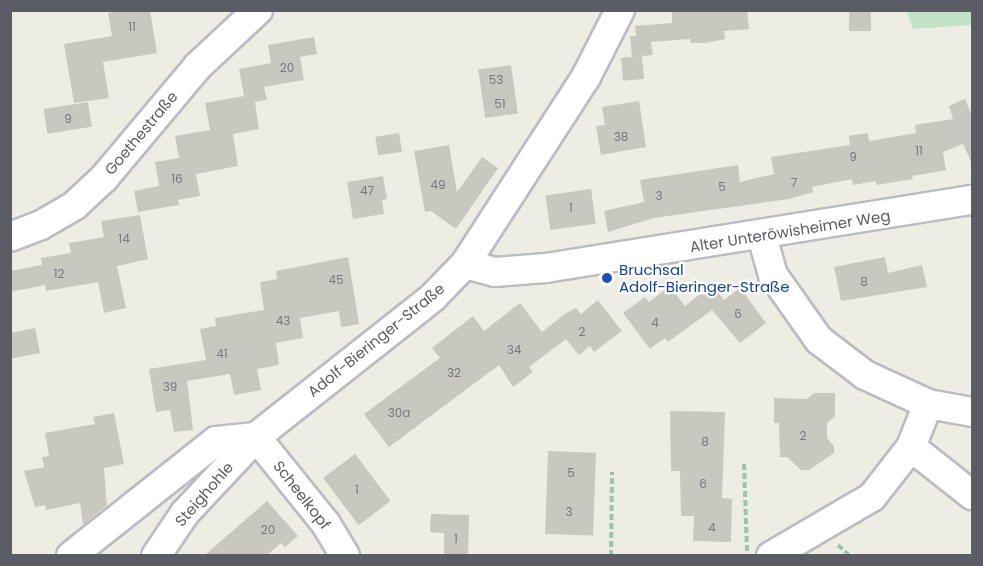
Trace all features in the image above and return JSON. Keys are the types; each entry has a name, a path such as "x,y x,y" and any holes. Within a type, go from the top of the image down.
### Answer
{"street":[{"name":"Goethestraße","path":"10,237 41,225 75,205 104,178 198,66 258,10"},
{"name":"Adolf-Bieringer-Straße","path":"256,437 434,297 465,264 586,76 620,10"},
{"name":"Alter Unteröwisheimer Weg","path":"465,264 495,272 537,269 762,236 972,200"},
{"path":"762,236 773,274 819,340 864,375 928,404 972,411"},
{"path":"771,555 872,497 911,447 928,404"},
{"path":"72,555 216,441 256,437"},
{"name":"Steighohle","path":"156,555 184,513 256,437"},
{"name":"Scheelkopf","path":"256,437 326,524 345,555"},
{"path":"911,447 972,495"}],"path":[{"path":"744,464 744,548 749,555"},
{"path":"611,555 612,472"},
{"path":"536,555 550,555"}],"green space":[{"path":"907,11 972,11 972,25 913,29"}],"building":[{"path":"150,10 157,53 103,62 109,98 74,103 64,44 112,36 108,13"},
{"path":"672,10 747,10 749,29 724,31 725,39 705,43 691,43 690,39 651,42 653,55 632,57 630,36 636,36 635,26 672,23"},
{"path":"849,10 871,10 871,31 849,31"},
{"path":"314,37 317,54 300,57 304,80 264,87 267,100 255,102 259,129 233,134 238,166 196,174 200,196 178,200 179,205 138,212 134,191 159,186 155,162 179,158 175,136 210,130 205,103 244,96 239,69 271,63 268,45"},
{"path":"642,56 644,79 623,81 621,58"},
{"path":"511,65 518,114 485,118 478,70"},
{"path":"965,99 972,116 972,164 963,144 943,152 946,170 912,176 913,179 876,185 876,181 853,185 852,179 812,187 813,192 789,199 654,218 608,232 604,211 644,202 640,180 738,165 740,182 774,174 771,157 850,145 849,136 868,133 869,141 916,133 915,125 953,119 949,106"},
{"path":"639,101 646,147 601,155 596,126 605,125 602,107"},
{"path":"88,102 92,127 47,134 44,109"},
{"path":"399,133 402,152 378,156 375,137"},
{"path":"449,145 457,192 482,157 498,168 456,229 431,211 425,212 414,151"},
{"path":"383,176 387,199 382,200 384,214 353,219 347,182"},
{"path":"591,189 596,224 550,230 545,195"},
{"path":"140,215 148,259 117,266 126,308 104,313 98,282 46,291 45,285 10,292 10,271 42,265 41,258 71,253 69,243 104,237 101,221"},
{"path":"348,257 359,324 341,327 339,311 300,318 303,338 276,343 279,365 257,369 261,390 234,395 230,374 187,381 193,430 174,432 170,410 156,412 149,369 206,360 200,329 216,326 215,318 264,310 260,282 277,279 276,271"},
{"path":"885,257 888,273 922,265 927,287 841,301 834,267"},
{"path":"712,285 724,300 740,288 766,323 740,343 712,310 668,342 665,338 650,349 623,313 645,297 649,302 670,286 685,306"},
{"path":"598,300 622,331 594,352 590,346 579,355 566,339 529,367 533,372 513,387 499,365 389,447 364,414 440,358 432,348 473,316 484,331 520,303 542,332 566,313 576,308 581,314"},
{"path":"35,328 40,353 10,359 10,333"},
{"path":"814,393 835,393 835,416 827,423 827,438 834,446 834,453 809,470 801,470 787,457 780,457 779,423 774,423 774,398 807,399"},
{"path":"670,411 725,412 722,498 732,499 731,542 693,541 694,516 681,516 680,471 671,471"},
{"path":"114,413 124,464 104,468 107,505 83,525 80,503 46,510 45,505 35,507 24,471 44,467 42,457 49,456 45,433 95,424 93,417"},
{"path":"548,451 596,453 593,536 545,534"},
{"path":"355,454 391,501 359,525 323,478"},
{"path":"267,501 298,536 285,547 281,543 267,555 205,555"},
{"path":"431,514 469,515 468,555 444,555 444,533 430,532"}],"place":[{"name":"Bruchsal Adolf-Bieringer-Straße","path":"607,278"}]}
